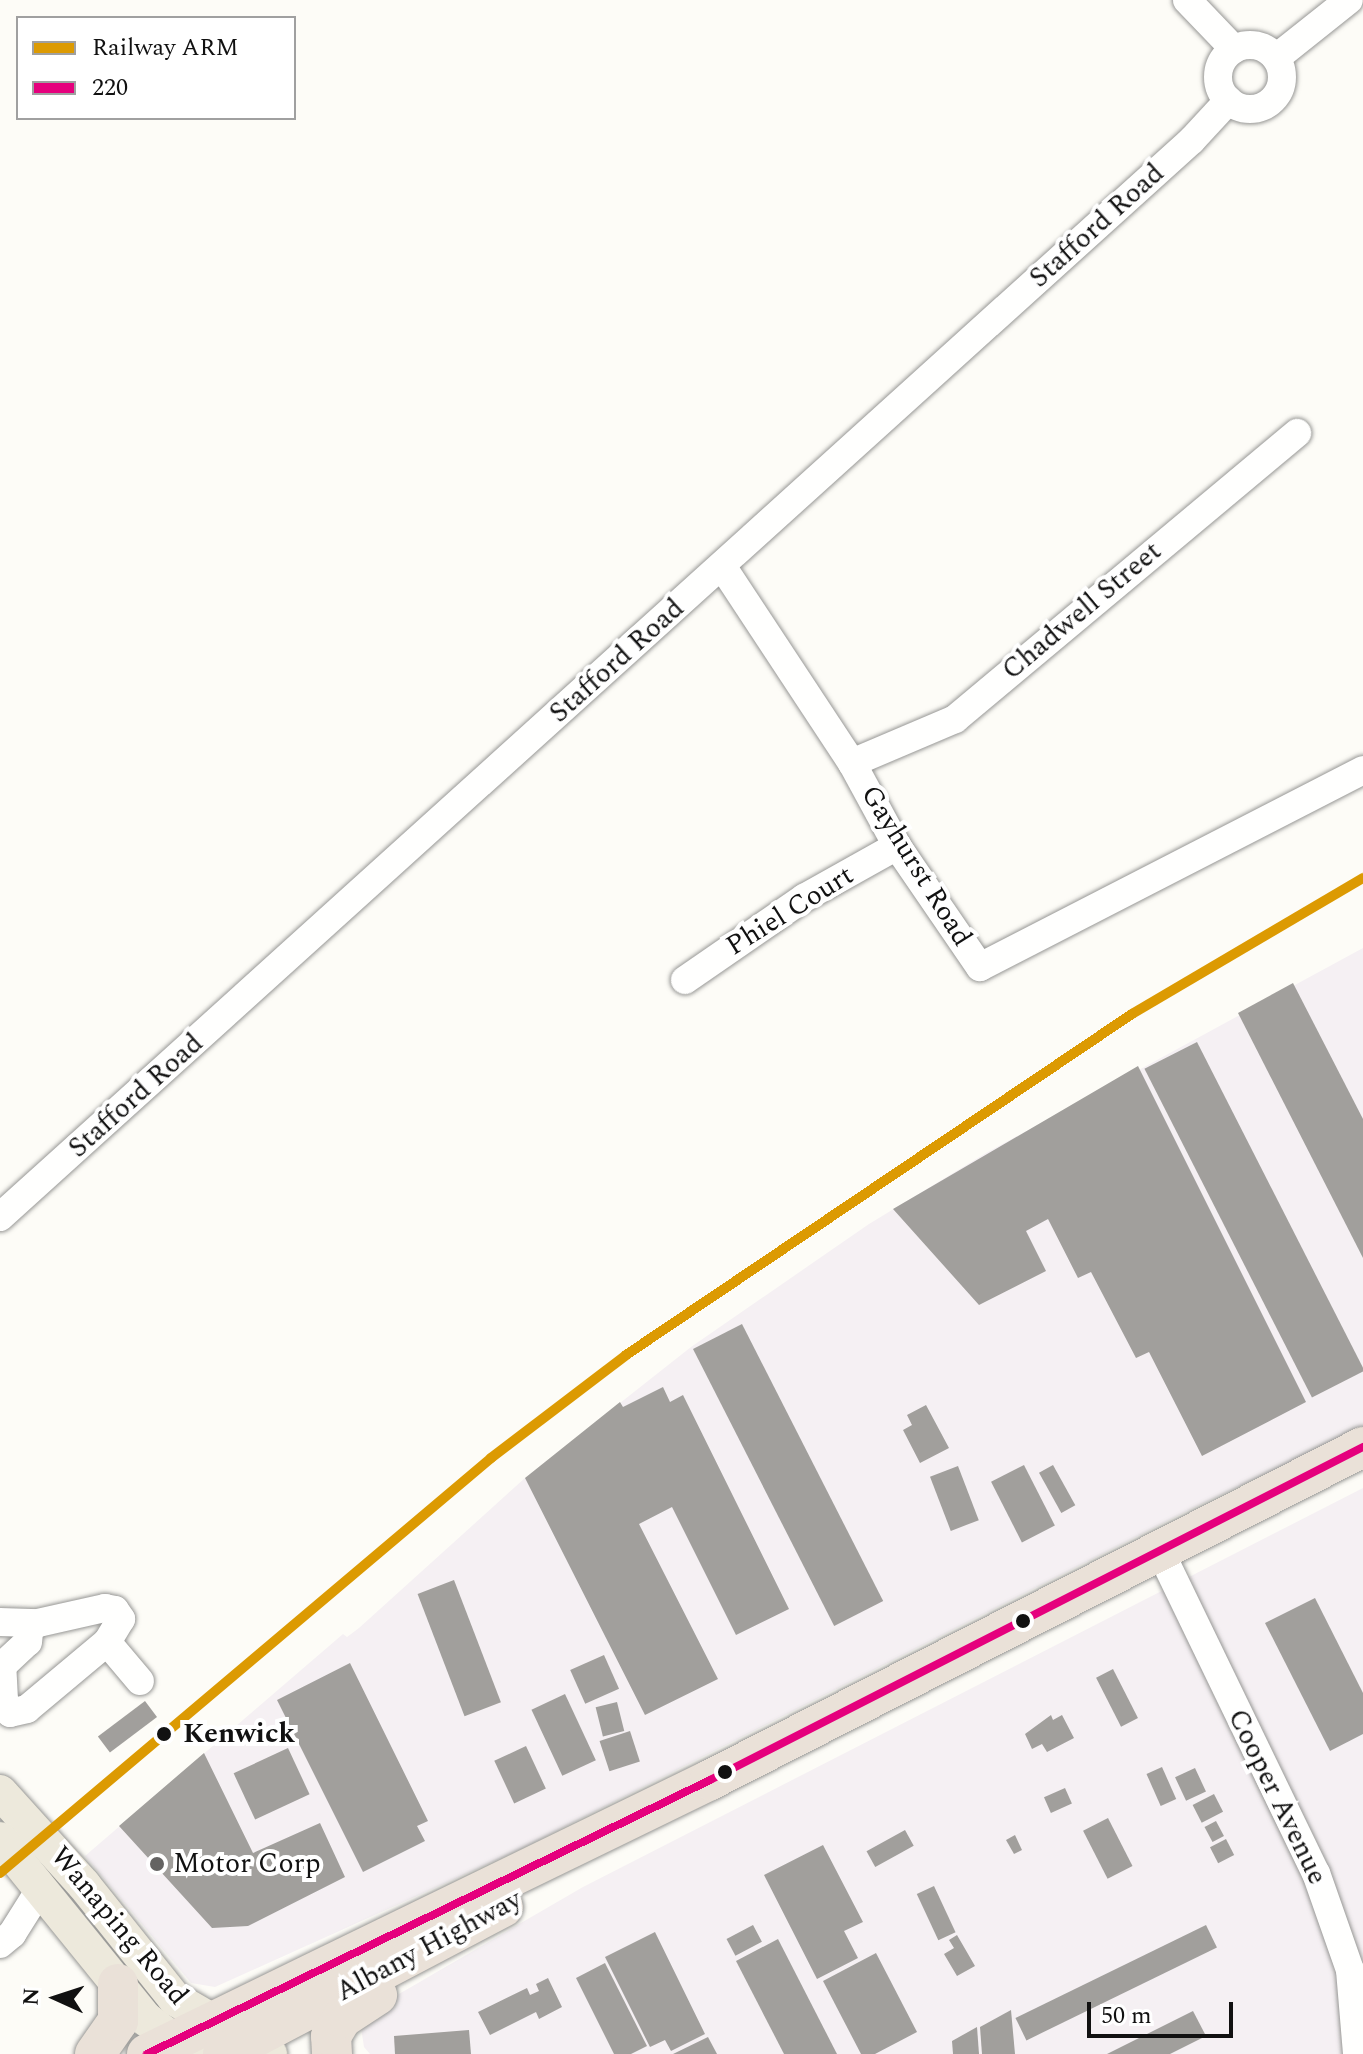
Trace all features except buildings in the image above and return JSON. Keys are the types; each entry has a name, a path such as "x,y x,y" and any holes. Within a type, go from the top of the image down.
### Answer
{"highway":[{"name":"Albany Highway","path":"208,2046 511,1903 1164,1560 1363,1447"},
{"name":"Albany Highway","path":"208,2046 710,1780 1164,1560 1363,1468"},
{"path":"332,2054 334,2030 348,2012 477,1937 511,1903"},
{"path":"95,2054 118,2021 118,1984"}],"main road":[{"name":"Wanaping Road","path":"0,1792 84,1885 175,1999 208,2046"},
{"name":"Wanaping Road","path":"0,1839 118,1984 208,2046"},
{"path":"41,1888 84,1885"},
{"path":"75,1930 77,1895 84,1885"}],"street":[{"path":"1187,0 1234,49"},
{"path":"1276,58 1349,0"},
{"path":"1258,46 1276,58 1282,76 1275,97 1255,109 1229,100 1219,72 1234,49 1258,46"},
{"name":"Stafford Road","path":"0,1217 722,566 1229,100"},
{"name":"Chadwell Street","path":"852,763 955,719 1297,433"},
{"name":"Gayhurst Road","path":"722,566 852,763 897,846 980,967 1363,770"},
{"name":"Phiel Court","path":"685,980 804,898 897,846"},
{"name":"Cooper Avenue","path":"1164,1560 1316,1873 1350,1970 1357,2054"},
{"path":"0,1622 30,1623 111,1609 121,1624 107,1642 27,1709 10,1713 2,1666 28,1642 30,1623"},
{"path":"107,1642 140,1681"},
{"path":"6,1939 41,1888"},
{"path":"6,1939 46,1924 75,1930"}],"shaded area":[{"path":"1363,948 1363,1428 1193,1508 521,1849 215,1987 191,1983 85,1856 343,1634 347,1637 359,1628 525,1478 691,1347 869,1224 986,1153"},
{"path":"1363,1488 1363,2054 370,2054 364,2047 361,2027 380,2005 583,1887"}],"rail line":[{"name":"ARM","path":"0,1873 491,1458 626,1355 1132,1014 1363,878"}],"transit line":[{"name":"220","path":"147,2054 710,1780 1363,1447"}],"place":[{"name":"Kenwick","path":"164,1734"},
{"name":"Motor Corp","path":"157,1864"}]}
